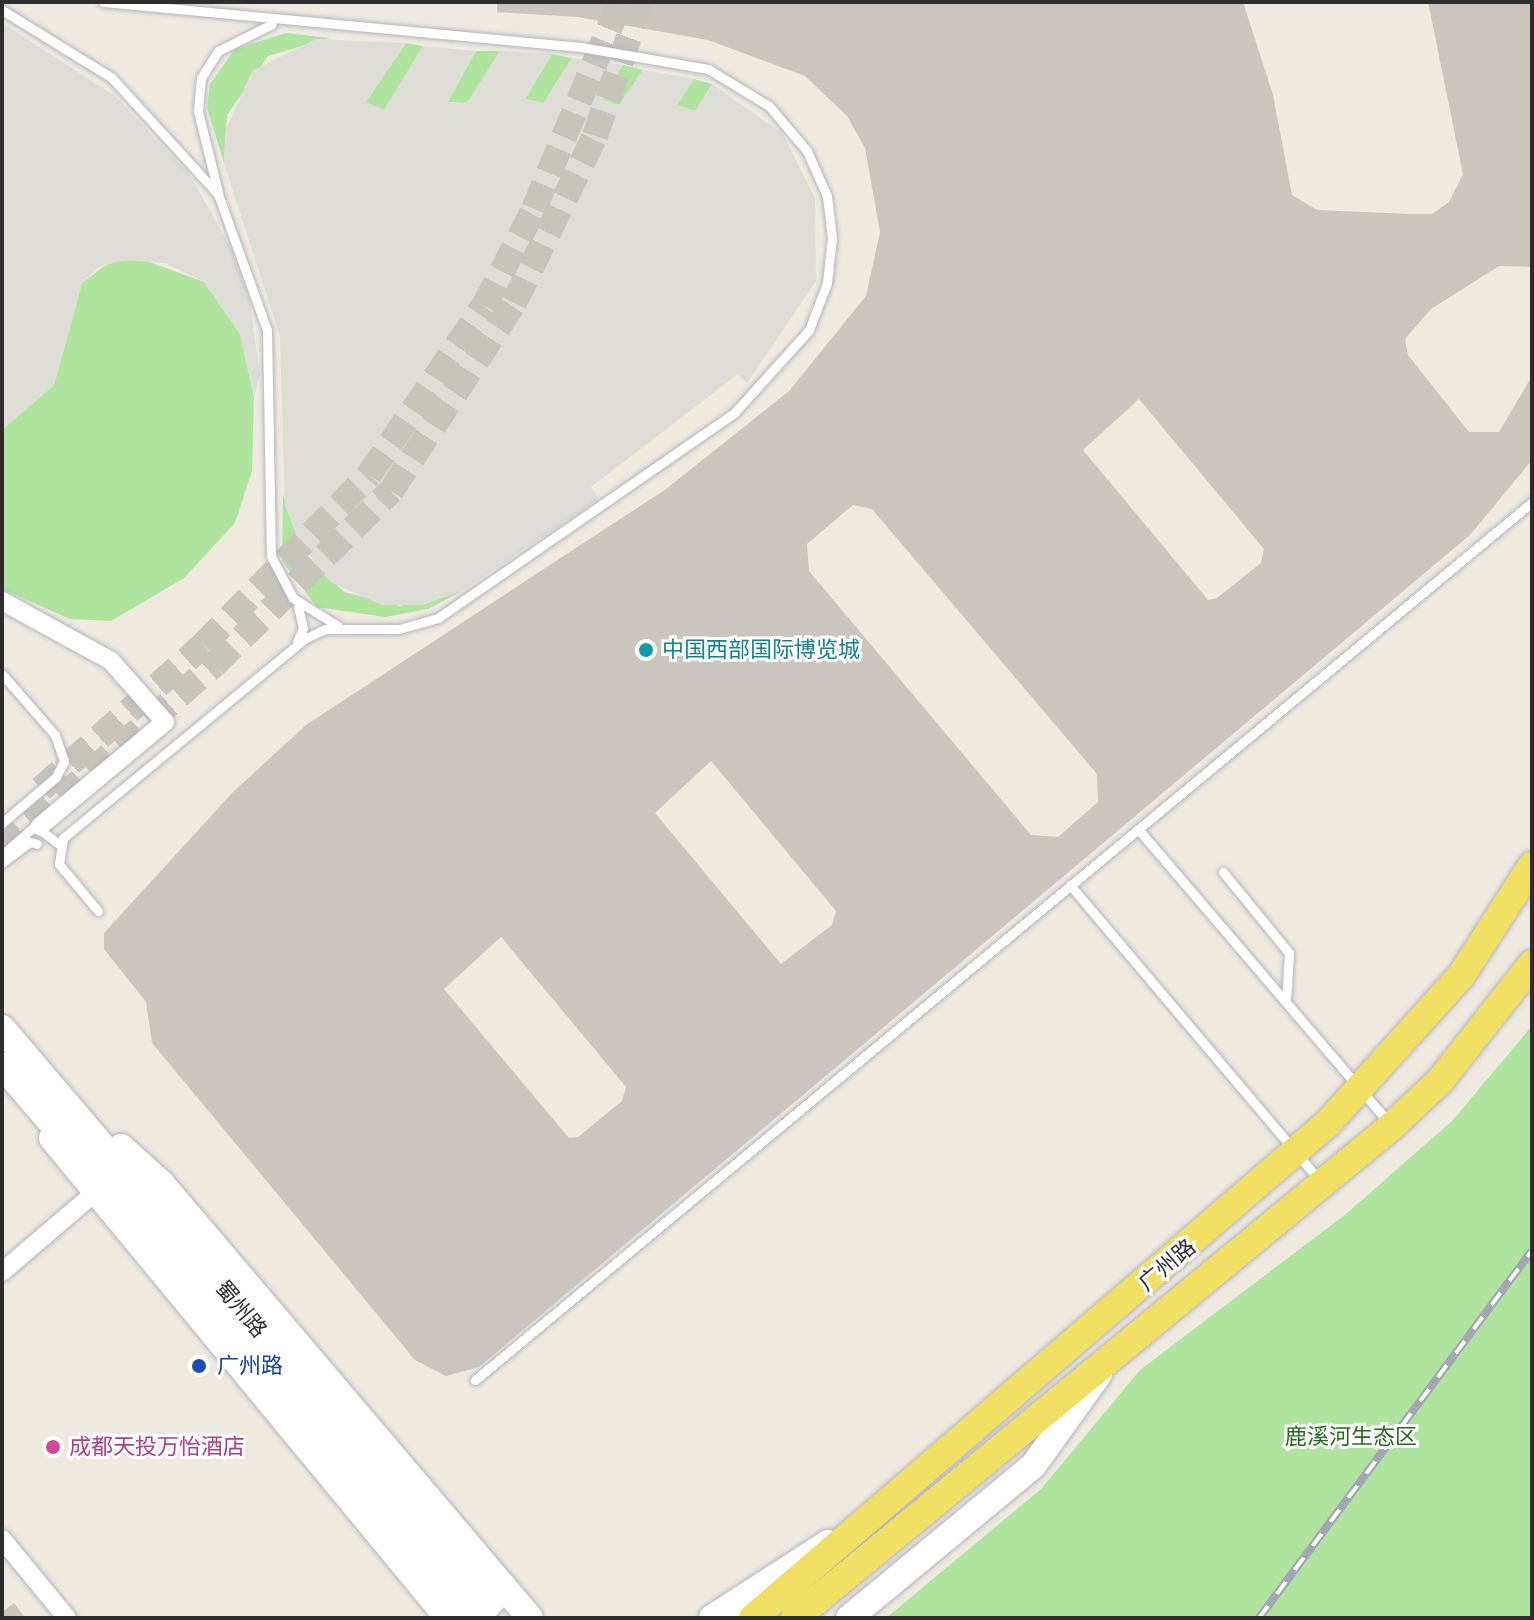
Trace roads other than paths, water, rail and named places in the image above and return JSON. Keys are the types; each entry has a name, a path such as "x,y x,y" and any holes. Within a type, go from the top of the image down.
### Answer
{"main road":[{"name":"广州路","path":"753,1618 1295,1153 1360,1091 1461,976 1532,866"},
{"name":"广州路","path":"795,1618 1121,1343 1324,1186 1392,1126 1440,1081 1532,964"}],"street":[{"path":"2,601 111,661 165,722 39,835"},
{"path":"2,1028 46,1079 161,1183 474,1603"},
{"name":"蜀州路","path":"2,1065 27,1102 87,1156 474,1603"},
{"path":"27,1102 92,1195 474,1603 530,1618"},
{"path":"2,1272 92,1195"},
{"path":"854,1616 1033,1466 1121,1343"},
{"path":"712,1618 866,1521"},
{"path":"2,1539 67,1618"}],"lane":[{"path":"98,911 59,864 59,844 295,645 342,627 399,629 438,618 735,412 809,330 830,270 830,214 817,171 789,126 708,69 581,47 279,22 103,2"},
{"path":"2,10 112,78 218,194"},
{"path":"279,22 238,36 201,78 198,111 218,194 267,330 274,415 269,541 303,620 295,645"},
{"path":"475,1380 1532,502"},
{"path":"293,598 342,627"},
{"path":"2,674 55,735 64,761 56,777 2,823"},
{"path":"1138,829 1392,1126"},
{"path":"39,835 59,844"},
{"path":"2,855 39,835"},
{"path":"2,863 39,835"},
{"path":"1223,872 1289,953 1287,1004"},
{"path":"1070,885 1324,1186"}],"tunnel":[{"path":"41,789 203,645 369,475 484,306 534,209 620,2"},
{"path":"2,849 214,665 391,491 514,303 595,136 641,2"}],"railway":[{"path":"1259,1618 1532,1251"}],"place":[{"name":"中国西部国际博览城","path":"646,650"},
{"name":"广州路","path":"199,1366"},
{"name":"成都天投万怡酒店","path":"53,1447"}],"park label":[{"name":"鹿溪河生态区","path":"1351,1437"}]}
